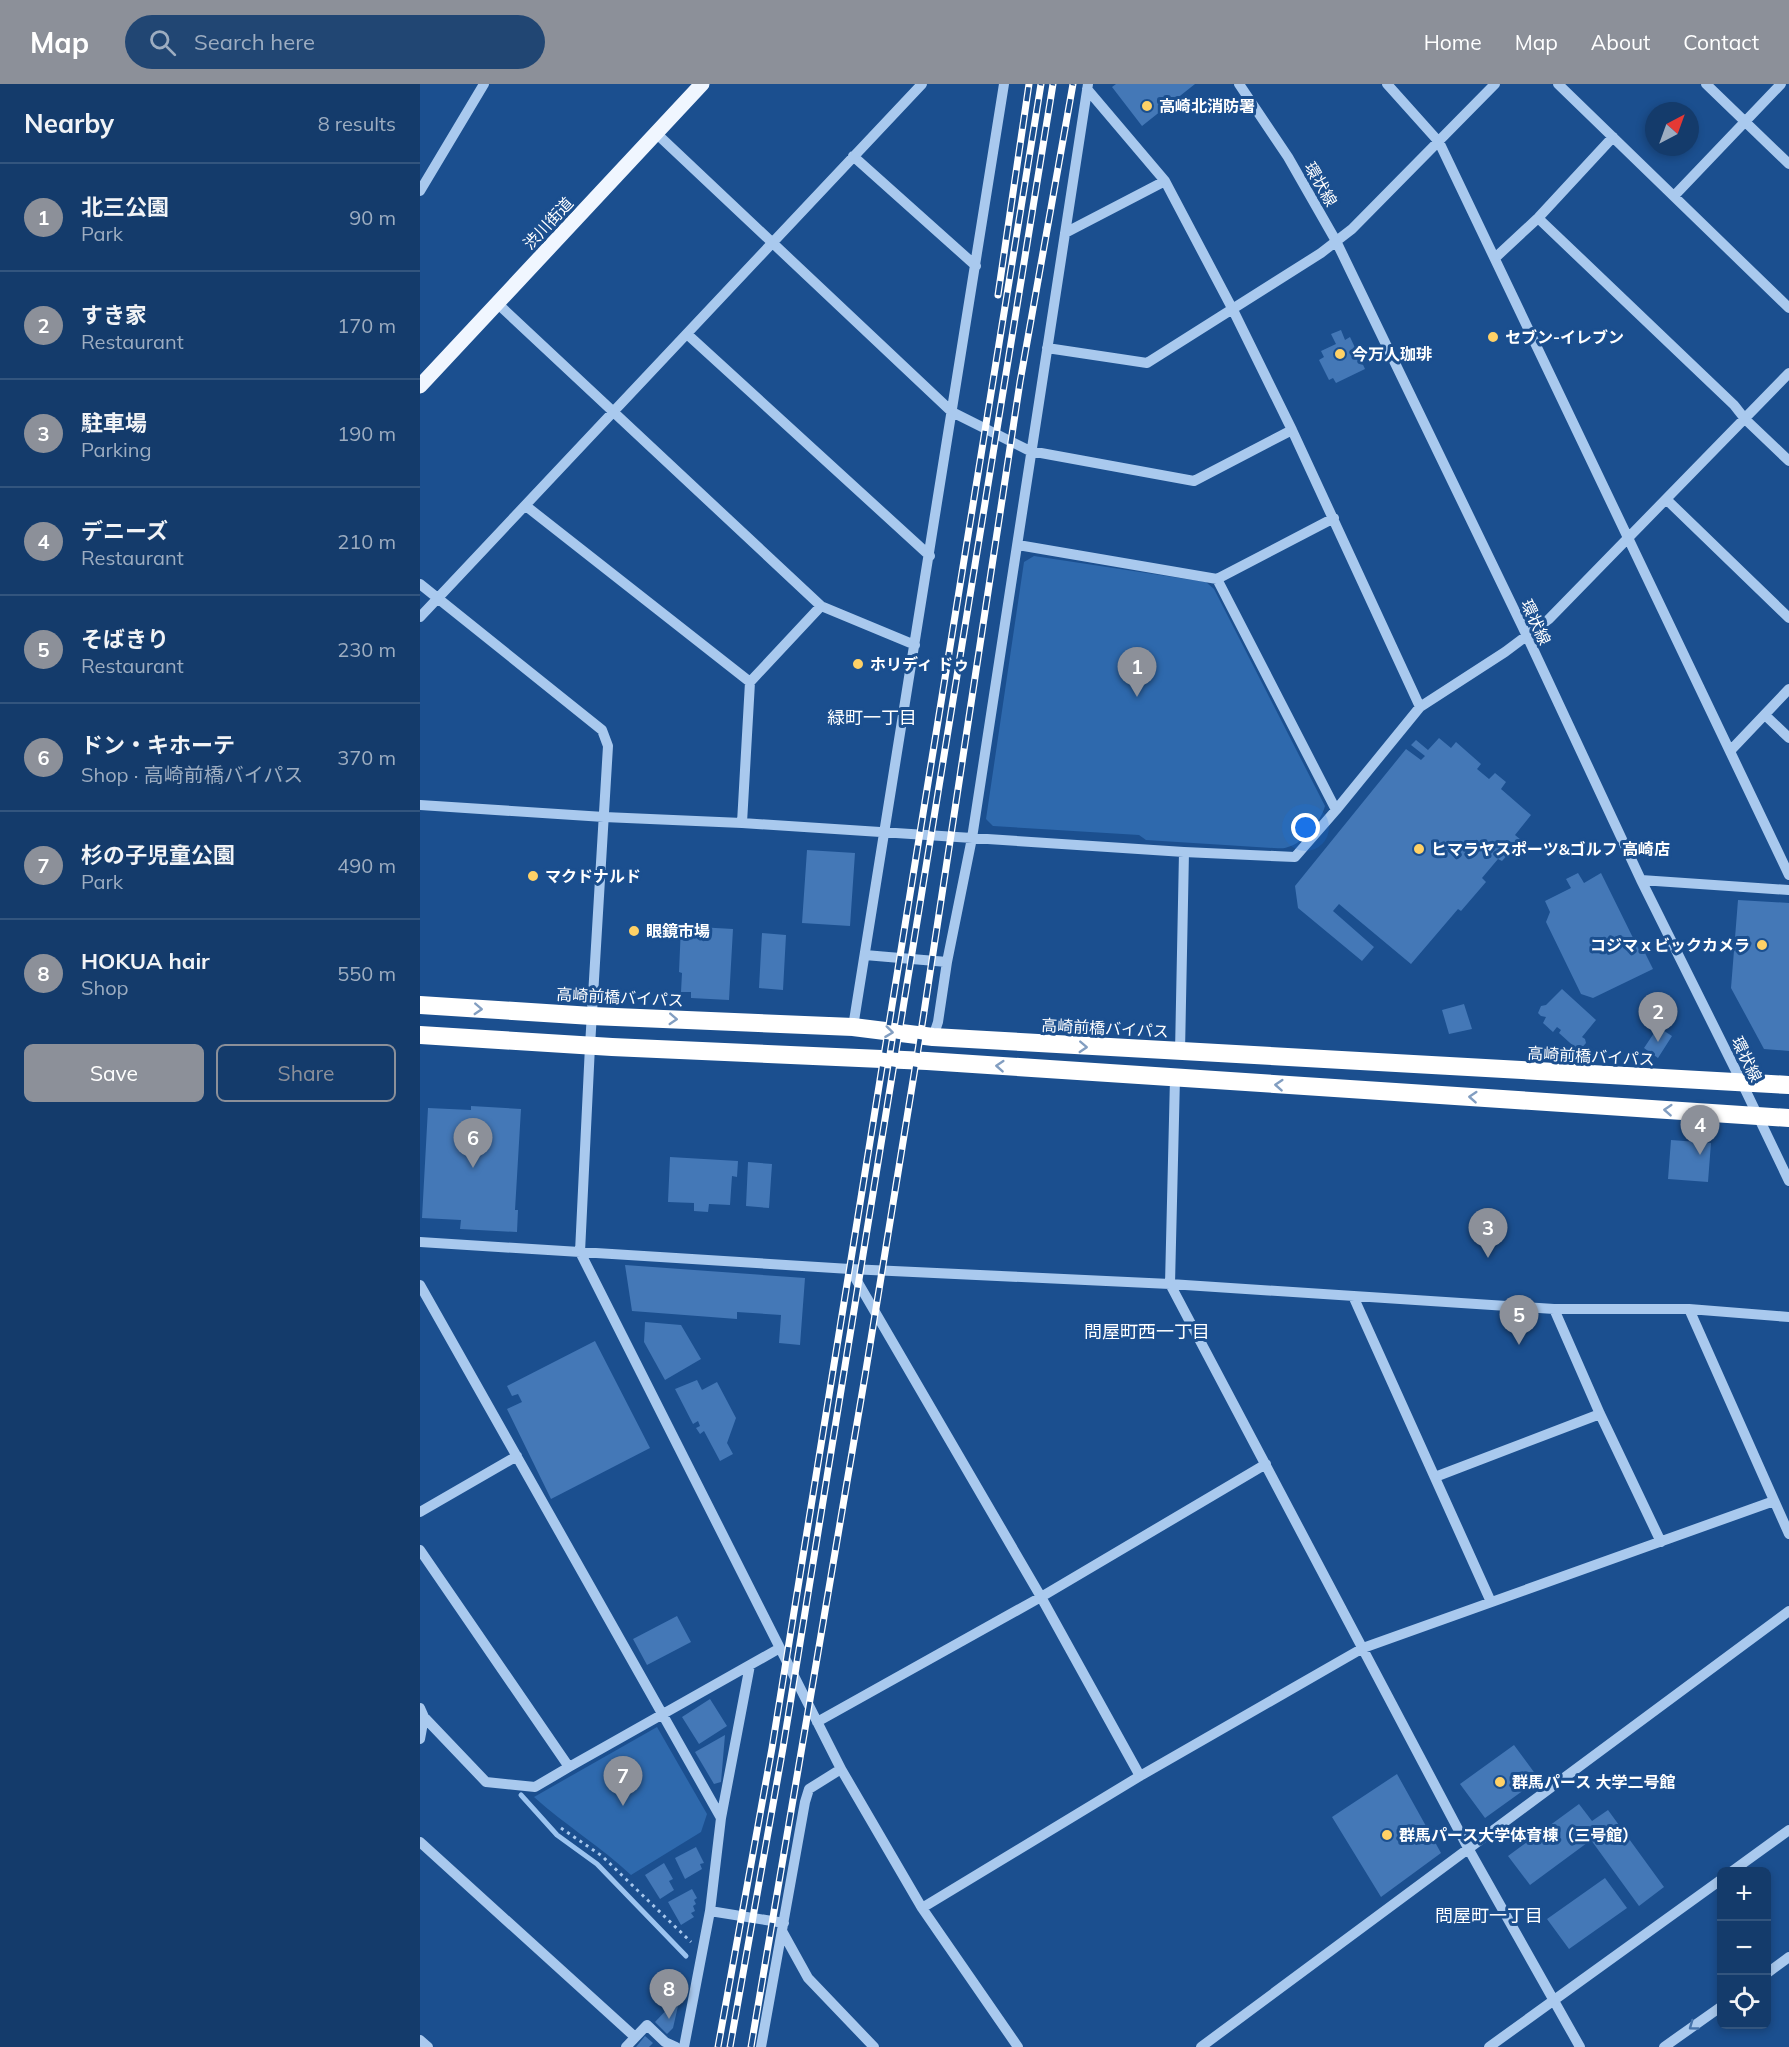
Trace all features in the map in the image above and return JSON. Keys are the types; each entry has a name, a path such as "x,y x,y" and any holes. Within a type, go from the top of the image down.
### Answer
{"highway":[{"name":"高崎前橋バイパス","path":"420,1005 592,1016 853,1027 933,1037 1789,1085"},
{"path":"420,1035 590,1046 927,1061 1789,1118"}],"main road":[{"name":"渋川街道","path":"420,386 702,84"}],"street":[{"path":"420,191 484,84"},
{"path":"420,617 921,84"},
{"path":"853,1027 1004,84"},
{"name":"環状線","path":"1239,84 1288,157 1336,241 1527,636 1641,880 1789,1181"},
{"path":"1387,84 1438,142 1789,874"},
{"path":"1047,348 1147,363 1233,310 1352,229 1495,84"},
{"path":"1558,84 1789,308"},
{"path":"1706,84 1789,164"},
{"path":"1674,196 1781,84"},
{"path":"1087,86 1165,181 1233,310 1292,430 1420,707"},
{"path":"933,1037 938,1022 947,962 972,838 1087,86"},
{"path":"657,134 952,412 1030,452 1194,481 1292,430"},
{"path":"1495,258 1538,218 1613,137"},
{"path":"853,156 976,266"},
{"path":"1065,233 1165,181"},
{"path":"1538,218 1726,397 1745,419 1789,461"},
{"path":"497,303 821,606 915,645"},
{"path":"687,334 930,556"},
{"path":"420,805 603,818 742,823 884,834 1295,857 1420,707 1549,619 1789,373"},
{"path":"1666,499 1789,618"},
{"path":"526,506 750,682"},
{"path":"1018,544 1217,579 1334,518"},
{"path":"1217,579 1336,810"},
{"path":"420,584 602,730 608,746 580,1252 841,1769 922,1908 1018,2047"},
{"path":"742,823 750,682 821,606"},
{"path":"1731,750 1789,690"},
{"path":"1765,715 1789,738"},
{"path":"1180,1052 1184,852"},
{"path":"1641,880 1789,890"},
{"path":"865,955 947,962"},
{"path":"1175,1078 1170,1284 1468,1848 1580,2047"},
{"path":"420,1242 850,1269 1170,1284 1554,1309 1689,1309 1789,1317"},
{"path":"850,1269 1041,1597 1140,1776"},
{"path":"420,1285 721,1818"},
{"path":"1353,1296 1491,1602"},
{"path":"1554,1309 1600,1414 1661,1542"},
{"path":"1689,1309 1789,1534"},
{"path":"1435,1477 1600,1414"},
{"path":"420,1512 517,1456"},
{"path":"817,1722 1041,1597 1266,1464"},
{"path":"922,1908 1140,1776 1362,1648 1774,1502"},
{"path":"420,1550 569,1767"},
{"path":"1201,2047 1789,1611"},
{"path":"422,1713 486,1782 535,1787 780,1648"},
{"path":"684,2047 710,1911 721,1818 750,1665"},
{"path":"420,1739 422,1713"},
{"path":"761,2047 809,1789 841,1769"},
{"path":"1738,1867 1789,1830"},
{"path":"420,1842 635,2037"},
{"path":"1489,2047 1717,1883"},
{"path":"710,1911 783,1927"},
{"path":"783,1927 808,1978 874,2047"},
{"path":"1771,1971 1789,1957"},
{"path":"1664,2047 1717,2010"},
{"path":"626,2047 646,2025 665,2042 676,2047"},
{"path":"420,2040 428,2047"}],"path":[{"path":"561,1828 602,1856 701,1952"}],"shaded area":[{"path":"1034,556 1206,582 1214,589 1325,806 1316,825 1306,836 1286,848 1274,848 1146,840 1139,835 993,826 986,819 1024,562"},
{"path":"657,1727 707,1814 701,1832 631,1875 534,1797"}],"building":[{"name":"高崎北消防署","path":"1116,84 1195,84 1142,126 1112,87"},
{"name":"今万人珈琲","path":"1341,330 1345,340 1350,337 1365,369 1336,383 1333,378 1329,380 1319,360 1324,357 1321,351 1336,344 1331,334"},
{"name":"ヒマラヤスポーツ&ゴルフ 高崎店","path":"1439,738 1451,748 1456,742 1481,764 1477,769 1489,779 1495,773 1506,782 1501,789 1531,815 1515,835 1521,840 1502,861 1498,859 1482,878 1486,882 1461,911 1458,909 1411,964 1339,904 1333,911 1374,947 1362,961 1298,908 1295,886 1406,749 1421,760 1425,756 1411,745 1416,740 1428,750"},
{"path":"807,850 855,853 850,926 802,923"},
{"path":"1578,873 1584,883 1601,873 1639,950 1643,949 1653,969 1593,998 1581,994 1546,922 1550,912 1545,901 1571,888 1566,879"},
{"name":"コジマｘビックカメラ","path":"1738,900 1789,903 1789,1051 1764,1049 1731,988"},
{"path":"681,926 733,929 729,1000 691,998 691,992 681,992 682,973 679,972"},
{"path":"762,933 786,935 783,990 759,988"},
{"path":"1562,989 1596,1020 1582,1037 1586,1043 1579,1051 1559,1033 1561,1030 1557,1027 1553,1032 1543,1023 1546,1017 1538,1013 1541,1006 1546,1005"},
{"path":"1464,1004 1472,1029 1449,1034 1442,1010"},
{"path":"1658,1027 1672,1036 1658,1058 1644,1048"},
{"path":"471,1106 521,1109 515,1210 518,1210 517,1232 460,1229 461,1220 422,1218 428,1108 471,1110"},
{"path":"1671,1140 1711,1143 1708,1182 1668,1179"},
{"path":"670,1157 738,1161 737,1177 732,1176 730,1205 709,1204 708,1212 694,1211 694,1203 668,1202"},
{"path":"748,1162 772,1164 769,1208 746,1206"},
{"path":"625,1265 805,1278 800,1345 779,1343 781,1315 737,1312 737,1319 632,1311"},
{"path":"645,1322 681,1325 701,1359 665,1380 644,1342"},
{"path":"595,1341 650,1448 551,1499 507,1409 522,1402 518,1394 512,1396 507,1386"},
{"path":"697,1380 702,1390 717,1382 736,1418 727,1443 733,1454 720,1461 704,1431 700,1434 696,1428 700,1426 698,1421 693,1424 675,1389"},
{"path":"677,1616 691,1642 647,1665 633,1639"},
{"path":"710,1699 727,1726 699,1744 682,1717"},
{"path":"725,1735 721,1782 714,1784 695,1752"},
{"name":"群馬パース 大学二号館","path":"1514,1745 1539,1779 1485,1818 1460,1784"},
{"name":"群馬パース大学体育棟（三号館）","path":"1397,1774 1441,1853 1381,1897 1332,1817"},
{"path":"1579,1804 1592,1821 1608,1810 1664,1887 1639,1906 1591,1840 1530,1885 1508,1856"},
{"path":"696,1847 704,1863 700,1864 702,1869 685,1879 675,1858"},
{"path":"664,1863 673,1879 669,1881 674,1890 660,1899 645,1875"},
{"path":"1605,1878 1627,1908 1569,1949 1547,1919"},
{"path":"692,1889 697,1898 693,1906 695,1911 691,1913 694,1917 681,1925 668,1902"},
{"path":"673,2003 678,2006 673,2028 667,2034 655,2022"},
{"path":"645,2036 653,2043 649,2047 636,2047"}],"waterway":[{"path":"521,1795 557,1835 597,1864 686,1956"}],"railway":[{"path":"998,295 1029,84"},
{"path":"718,2047 772,1748 1041,84"},
{"path":"730,2047 783,1748 1053,84"},
{"path":"751,2047 923,1019 1020,382 1073,84"}],"place":[{"name":"高崎北消防署","path":"1147,106"},
{"name":"セブン-イレブン","path":"1493,337"},
{"name":"今万人珈琲","path":"1340,354"},
{"name":"ホリディ ドゥ","path":"858,664"},
{"name":"北三公園","path":"1137,697"},
{"name":"ヒマラヤスポーツ&ゴルフ 高崎店","path":"1419,849"},
{"name":"マクドナルド","path":"533,876"},
{"name":"眼鏡市場","path":"634,931"},
{"name":"コジマｘビックカメラ","path":"1762,945"},
{"name":"すき家","path":"1658,1042"},
{"name":"デニーズ","path":"1700,1155"},
{"name":"ドン・キホーテ","path":"473,1168"},
{"name":"駐車場","path":"1488,1258"},
{"name":"そばきり","path":"1519,1345"},
{"name":"群馬パース 大学二号館","path":"1500,1782"},
{"name":"杉の子児童公園","path":"623,1806"},
{"name":"群馬パース大学体育棟（三号館）","path":"1387,1835"},
{"name":"HOKUA hair","path":"669,2019"}],"district":[{"name":"緑町一丁目","path":"872,718"},
{"name":"問屋町西一丁目","path":"1147,1332"},
{"name":"問屋町一丁目","path":"1489,1916"}]}
